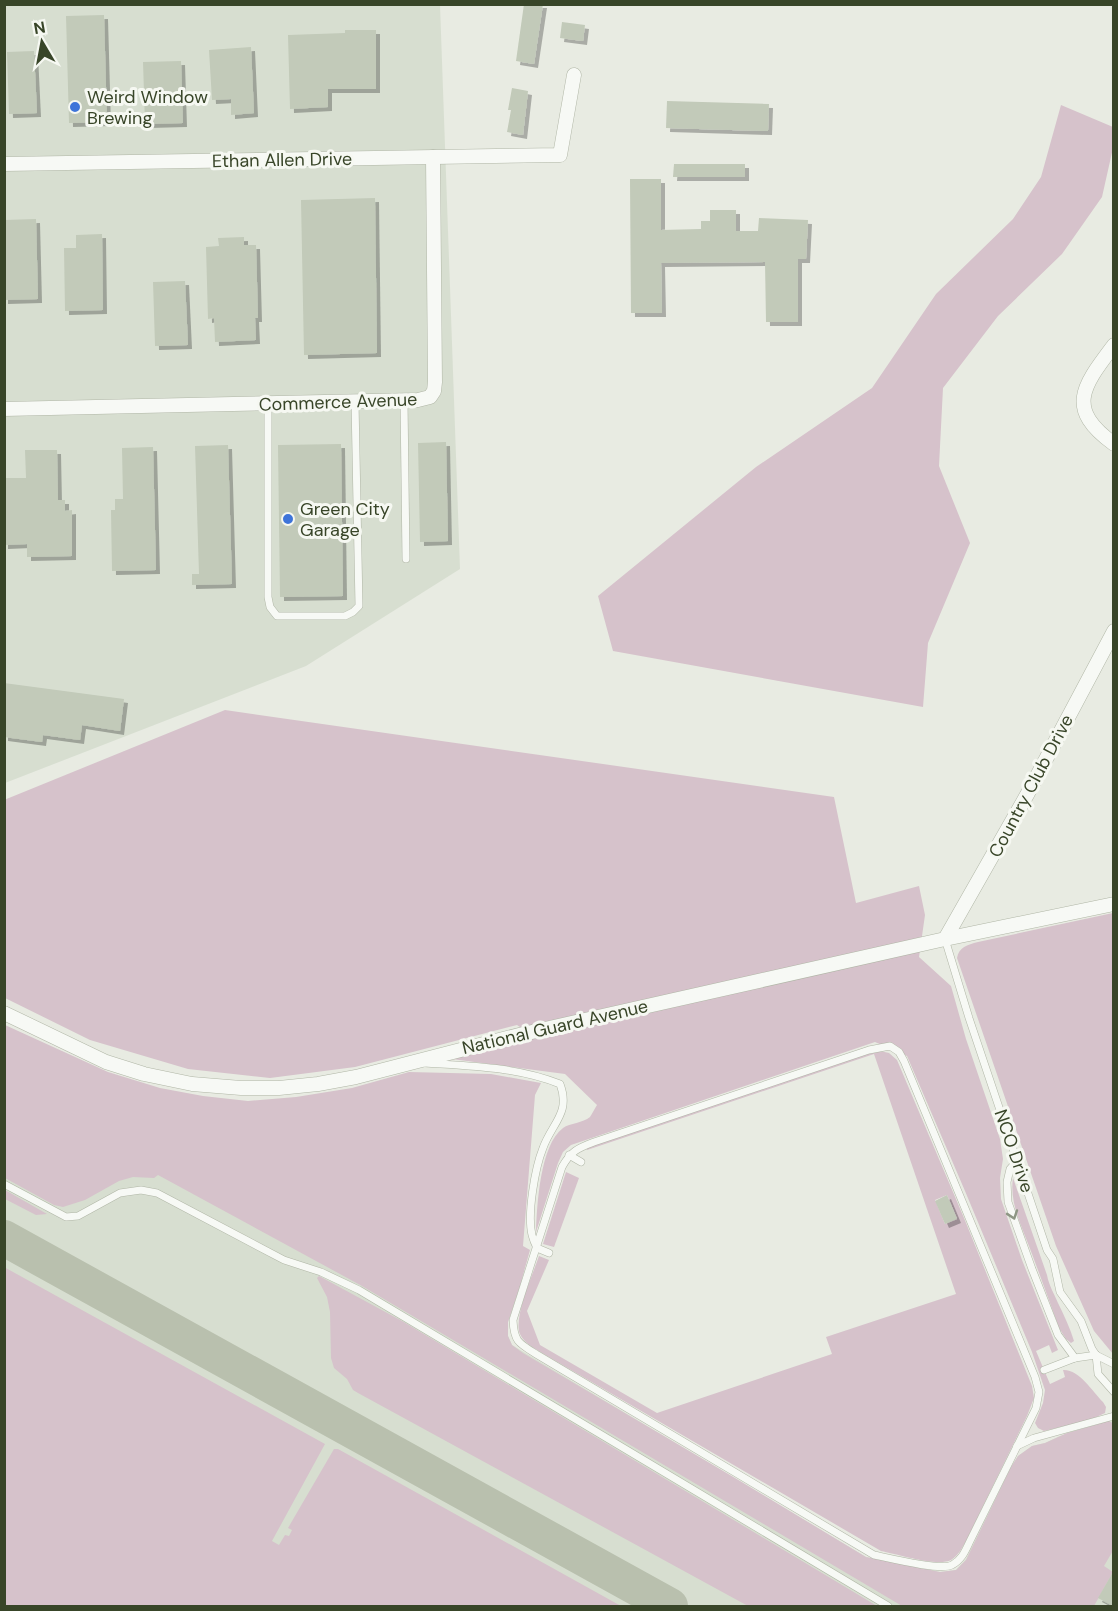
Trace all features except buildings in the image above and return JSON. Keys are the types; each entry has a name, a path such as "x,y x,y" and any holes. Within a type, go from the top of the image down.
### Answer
{"street":[{"name":"Ethan Allen Drive","path":"4,164 560,155 574,75"},
{"name":"Commerce Avenue","path":"4,409 427,399 432,395 435,387 433,157"},
{"path":"1113,345 1091,376 1082,400 1085,414 1094,428 1113,444"},
{"name":"Country Club Drive","path":"945,939 1028,793 1113,631"},
{"name":"National Guard Avenue","path":"4,1013 106,1062 144,1074 192,1084 279,1088 356,1077 522,1034 945,939 1113,904"}],"lane":[{"path":"404,401 406,559"},
{"path":"268,404 268,597 270,607 277,616 345,616 358,606 355,402"},
{"name":"NCO Drive","path":"945,939 969,1018 1047,1250 1053,1259 1060,1292 1081,1321 1096,1355 1098,1374 1113,1392"},
{"path":"890,1046 899,1052 1035,1377 1039,1392 1036,1408 962,1558 950,1566 937,1567 874,1555 522,1345 514,1335 513,1320 537,1248 562,1167 569,1155 580,1147 868,1050 890,1046"},
{"path":"407,1062 502,1070 543,1077 560,1084 564,1094 564,1106 543,1147 531,1214 532,1234 537,1248 549,1253"},
{"path":"569,1155 581,1162"},
{"path":"1017,1161 1010,1169 1006,1182 1008,1202 1058,1335 1075,1358"},
{"path":"4,1184 66,1217 78,1216 120,1193 141,1190 157,1193 284,1260 321,1272 359,1290 888,1606"},
{"path":"1044,1370 1075,1358 1096,1355 1113,1364"},
{"path":"1017,1446 1034,1438 1113,1416"}],"shaded area":[{"path":"5,5 440,5 460,569 306,666 5,783"},
{"path":"1061,105 1113,127 1113,148 1102,197 1062,254 998,316 943,388 939,466 970,543 928,643 923,707 613,651 598,596 756,467 872,388 936,294 1013,219 1041,177"},
{"path":"225,710 834,797 856,903 919,886 925,915 919,957 951,986 966,1039 1000,1139 1003,1159 1000,1178 1001,1199 1022,1260 1058,1350 1052,1353 1049,1345 1036,1351 1050,1384 1065,1377 1063,1370 1074,1373 1103,1402 1106,1407 1105,1413 1090,1420 1044,1431 1038,1428 1035,1423 1043,1403 1045,1390 1032,1352 965,1191 907,1056 875,1042 571,1145 563,1152 558,1163 536,1232 541,1176 549,1148 555,1136 563,1128 590,1117 597,1105 565,1074 452,1059 534,1037 517,1025 355,1067 270,1078 188,1069 90,1040 5,998 4,800"},
{"path":"1114,913 1113,1354 1094,1331 1056,1246 957,958 967,945"},
{"path":"5,1025 108,1072 160,1088 248,1101 296,1097 352,1088 409,1072 491,1074 541,1083 535,1095 523,1246 530,1250 508,1322 508,1336 512,1345 866,1557 940,1572 956,1570 966,1560 1018,1456 1032,1446 1109,1421 1114,1424 1114,1549 1104,1566 1113,1572 1094,1606 902,1606 362,1286 158,1175 154,1178 133,1177 119,1181 85,1200 63,1207 54,1205 5,1178"},
{"path":"880,1051 889,1053 897,1060 964,1218 1032,1386 1034,1398 966,1541 956,1556 945,1562 927,1561 881,1551 536,1349 520,1334 521,1307 539,1256 549,1260 527,1311 540,1345 657,1413 832,1354 826,1337 956,1294 874,1054 587,1150 586,1148 867,1053","holes":["947,1195 957,1218 945,1224 935,1200"]},
{"path":"4,1086 522,1280 508,1322 508,1336 512,1345 866,1557 940,1572 956,1570 966,1559 1018,1456 1032,1446 1113,1421 1113,1606 5,1606"},
{"path":"566,1172 579,1178 554,1247 543,1244"},
{"path":"1013,1178 1049,1283 1074,1341 1071,1343 1059,1328 1018,1216 1013,1197"},
{"path":"4,1190 47,1214 36,1215 5,1199"},
{"path":"4,1267 325,1444 272,1541 279,1545 285,1535 289,1536 292,1530 288,1528 334,1449 338,1449 621,1606 5,1606"},
{"path":"319,1276 402,1321 877,1606 748,1606 358,1393 334,1368 331,1358 330,1312 327,1297 317,1278"}],"taxiway":[{"path":"4,1238 670,1606"}],"place":[{"name":"Weird Window Brewing","path":"75,107"},
{"name":"Green City Garage","path":"288,519"}]}
